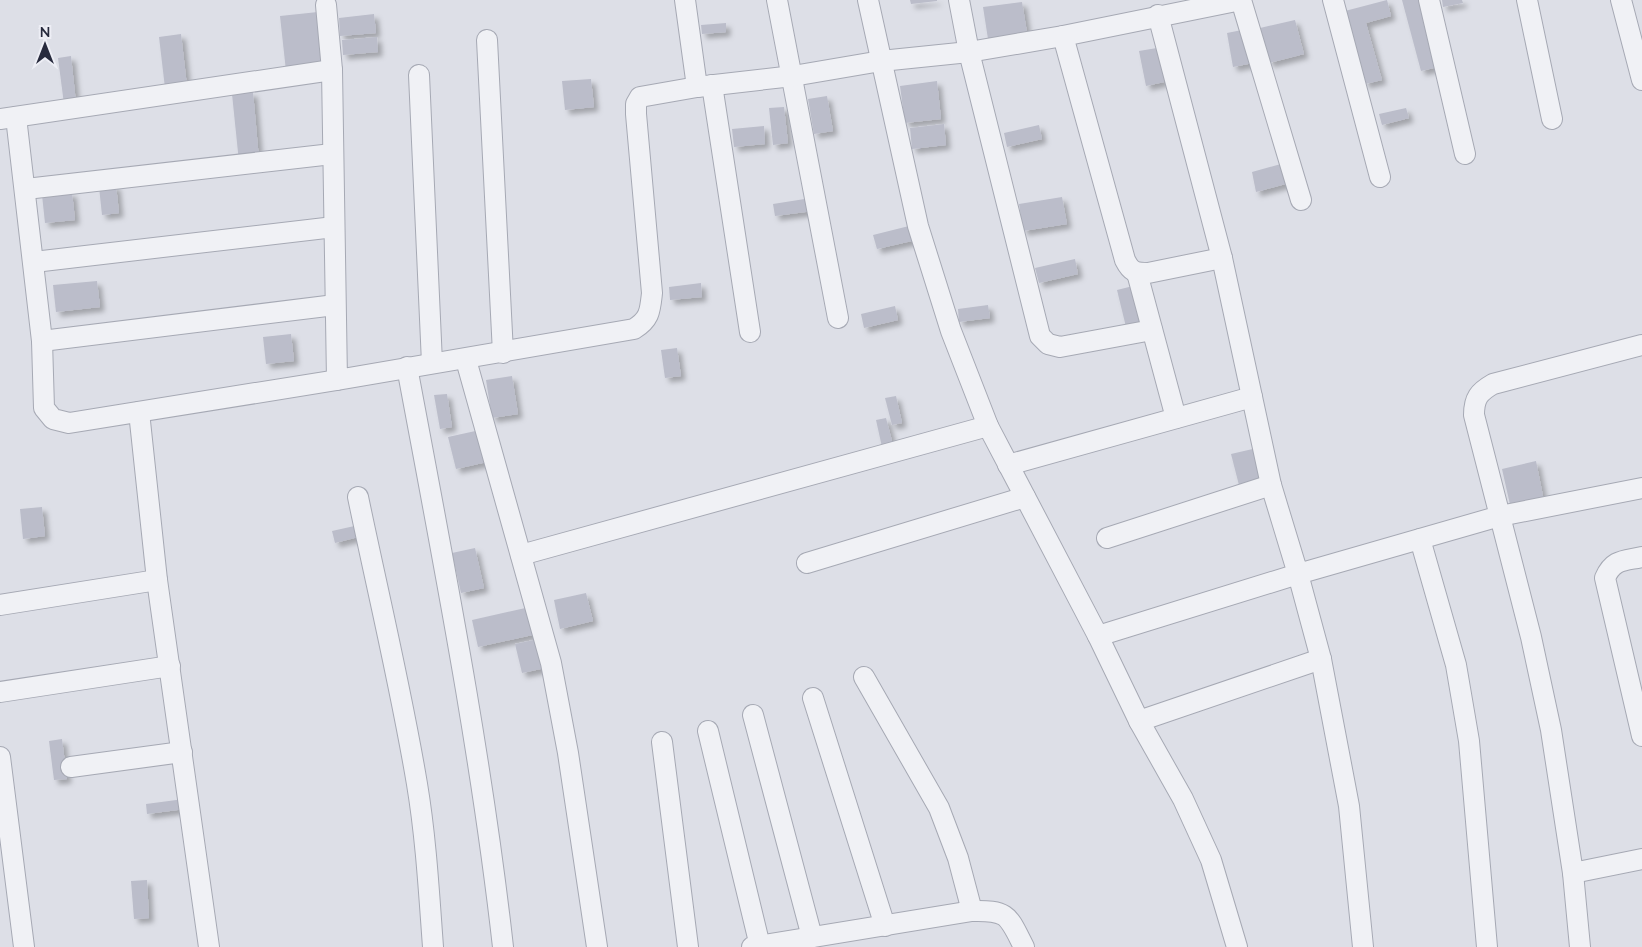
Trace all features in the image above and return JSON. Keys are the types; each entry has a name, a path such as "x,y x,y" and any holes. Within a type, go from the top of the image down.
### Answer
{"street":[{"path":"685,0 704,86 750,332"},
{"path":"777,0 838,318"},
{"path":"868,0 918,226 951,331 988,426 1098,636 1139,721 1183,800 1211,860 1237,947"},
{"path":"960,0 969,52 1040,336 1048,344 1060,347 1152,330"},
{"path":"332,70 8,118 26,188 42,341 44,408 53,419 70,423 432,363 466,360 634,329 646,322 652,293 636,104 640,98 648,94 793,76 881,61 969,52 1063,36 1158,15 1241,0 1301,200"},
{"path":"1333,0 1380,177"},
{"path":"1429,0 1464,154"},
{"path":"1527,0 1552,119"},
{"path":"1621,0 1642,80"},
{"path":"326,5 332,70 337,380"},
{"path":"1158,15 1222,258 1271,485 1321,659 1349,806 1363,947"},
{"path":"1063,36 1125,260 1130,270 1137,273 1222,258"},
{"path":"487,40 503,353"},
{"path":"419,75 432,363"},
{"path":"26,188 332,154"},
{"path":"34,262 334,227"},
{"path":"1137,273 1176,418"},
{"path":"42,341 335,305"},
{"path":"1580,947 1573,874 1551,730 1531,637 1474,415 1474,403 1479,392 1493,384 1642,345"},
{"path":"466,360 552,663 598,947"},
{"path":"407,368 478,756 503,947"},
{"path":"1008,465 1252,397"},
{"path":"139,412 157,580 209,947"},
{"path":"521,555 988,426"},
{"path":"1107,538 1271,485"},
{"path":"1098,636 1298,574 1500,516 1642,488"},
{"path":"358,497 396,672 417,786 428,878 433,947"},
{"path":"808,563 1026,497"},
{"path":"1420,539 1456,665 1469,741 1487,947"},
{"path":"1642,557 1618,562 1610,566 1605,578 1642,736"},
{"path":"0,605 157,580"},
{"path":"1139,721 1321,659"},
{"path":"0,692 170,666"},
{"path":"864,677 940,808 958,858 972,910"},
{"path":"813,698 885,926"},
{"path":"753,715 812,937"},
{"path":"708,731 756,946 972,910 992,910 1004,914 1012,924 1024,947"},
{"path":"662,742 688,947"},
{"path":"71,767 182,752"},
{"path":"0,757 24,947"},
{"path":"1573,874 1642,859"}],"building":[{"path":"910,0 937,0 937,1 911,4"},
{"path":"1387,0 1391,16 1366,23 1382,80 1365,84 1345,11"},
{"path":"1402,0 1421,0 1438,67 1421,71"},
{"path":"1442,0 1462,0 1463,3 1443,7"},
{"path":"1022,2 1027,33 988,39 983,7"},
{"path":"318,12 324,67 286,71 280,16"},
{"path":"374,14 376,33 340,36 339,18"},
{"path":"1295,20 1304,54 1269,63 1260,28"},
{"path":"726,23 726,32 702,34 701,25"},
{"path":"1247,29 1253,63 1233,67 1227,33"},
{"path":"181,34 187,86 165,88 159,37"},
{"path":"377,37 378,52 343,55 342,40"},
{"path":"1157,48 1164,82 1146,86 1139,51"},
{"path":"71,56 76,103 64,104 58,58"},
{"path":"591,79 594,107 565,110 562,81"},
{"path":"937,81 941,119 905,123 900,86"},
{"path":"253,92 259,159 239,162 232,94"},
{"path":"827,96 833,131 814,134 808,99"},
{"path":"784,107 788,143 773,145 769,108"},
{"path":"1406,108 1409,118 1382,125 1379,114"},
{"path":"944,124 946,145 912,149 910,128"},
{"path":"1039,125 1042,139 1007,147 1004,133"},
{"path":"764,126 765,144 734,147 732,129"},
{"path":"1288,162 1293,182 1256,192 1252,172"},
{"path":"116,185 119,213 102,215 99,187"},
{"path":"72,192 75,220 45,223 42,195"},
{"path":"1062,197 1067,224 1023,231 1019,204"},
{"path":"811,198 813,211 775,216 773,204"},
{"path":"913,225 916,240 877,249 873,235"},
{"path":"1075,259 1078,274 1039,283 1035,268"},
{"path":"97,281 100,307 56,312 53,285"},
{"path":"701,283 702,297 670,300 669,287"},
{"path":"1133,286 1141,323 1126,327 1117,290"},
{"path":"988,305 990,318 959,322 958,309"},
{"path":"895,306 898,320 864,328 861,314"},
{"path":"291,334 294,361 266,364 263,337"},
{"path":"677,348 681,376 665,378 661,350"},
{"path":"512,376 518,414 492,418 486,380"},
{"path":"447,394 452,427 440,429 434,395"},
{"path":"896,396 902,423 892,425 885,398"},
{"path":"886,418 893,445 882,447 876,420"},
{"path":"480,430 487,462 456,469 448,437"},
{"path":"1257,448 1266,482 1240,489 1231,454"},
{"path":"1536,461 1544,501 1511,509 1502,469"},
{"path":"42,507 45,536 23,539 20,509"},
{"path":"359,525 362,536 335,543 332,531"},
{"path":"475,548 484,588 461,593 452,553"},
{"path":"586,593 593,621 560,629 554,600"},
{"path":"530,607 537,634 478,647 472,620"},
{"path":"543,638 550,667 522,673 515,644"},
{"path":"62,739 67,779 54,780 49,741"},
{"path":"184,799 185,809 147,814 146,804"},
{"path":"147,880 149,918 134,919 131,881"}]}
